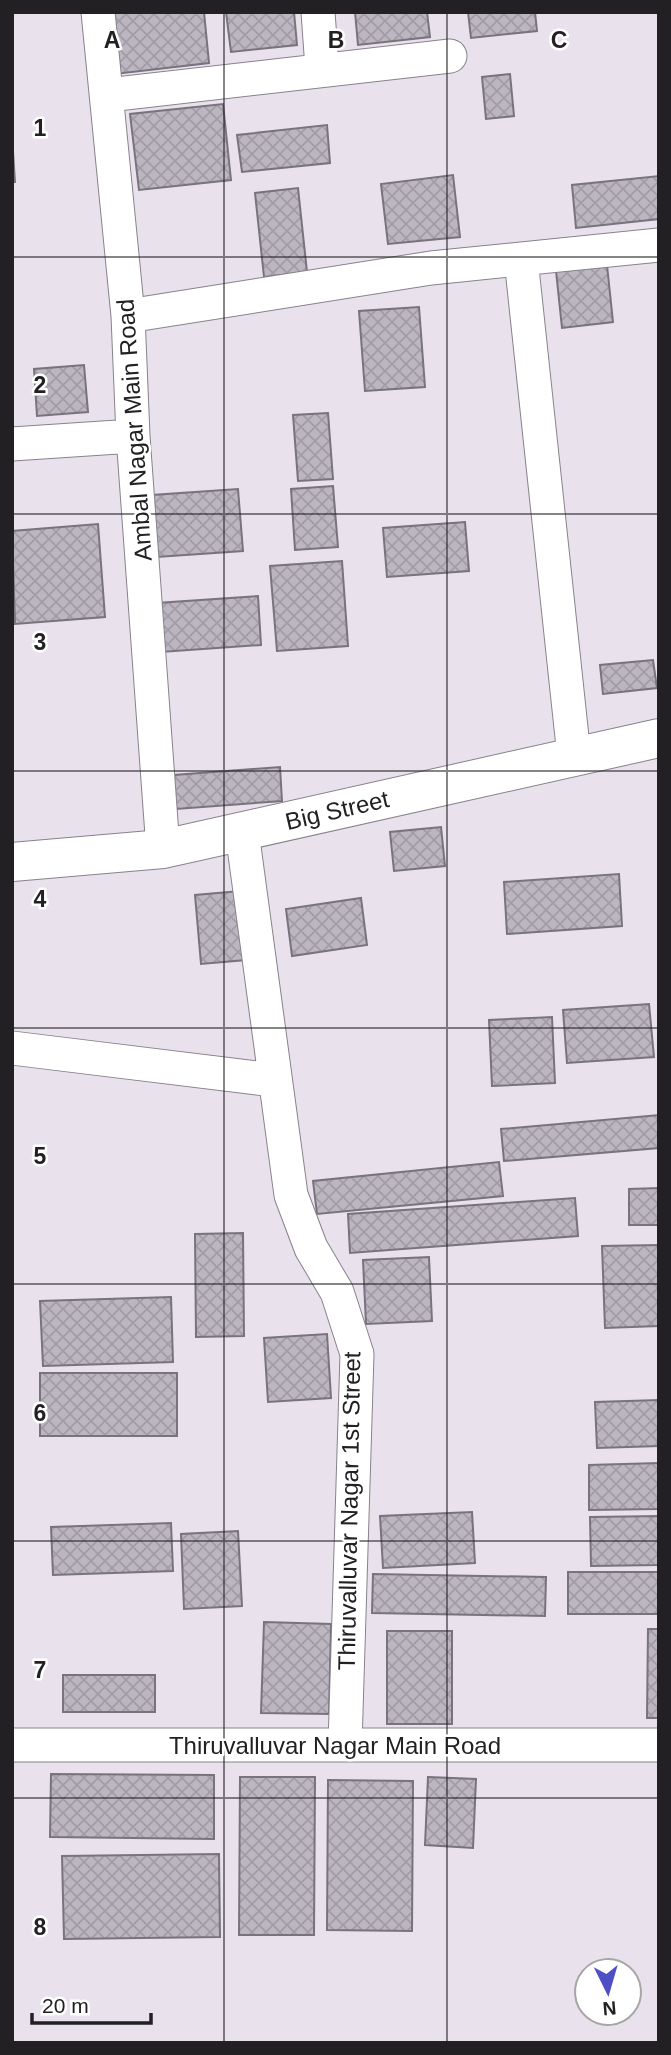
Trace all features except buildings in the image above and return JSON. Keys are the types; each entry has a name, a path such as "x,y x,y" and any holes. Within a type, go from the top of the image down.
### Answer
{"street":[{"name":"Ambal Nagar Main Road","path":"98,12 128,316 133,436 163,849"},
{"path":"318,12 322,68"},
{"path":"108,95 450,55"},
{"path":"128,316 431,268 659,245"},
{"path":"521,259 574,756"},
{"path":"12,444 133,436"},
{"name":"Big Street","path":"12,862 163,849 659,738"},
{"name":"Thiruvalluvar Nagar 1st Street","path":"242,832 291,1195 311,1248 337,1292 357,1354 345,1745"},
{"path":"12,1048 274,1080"},
{"name":"Thiruvalluvar Nagar Main Road","path":"12,1745 659,1745"}]}
